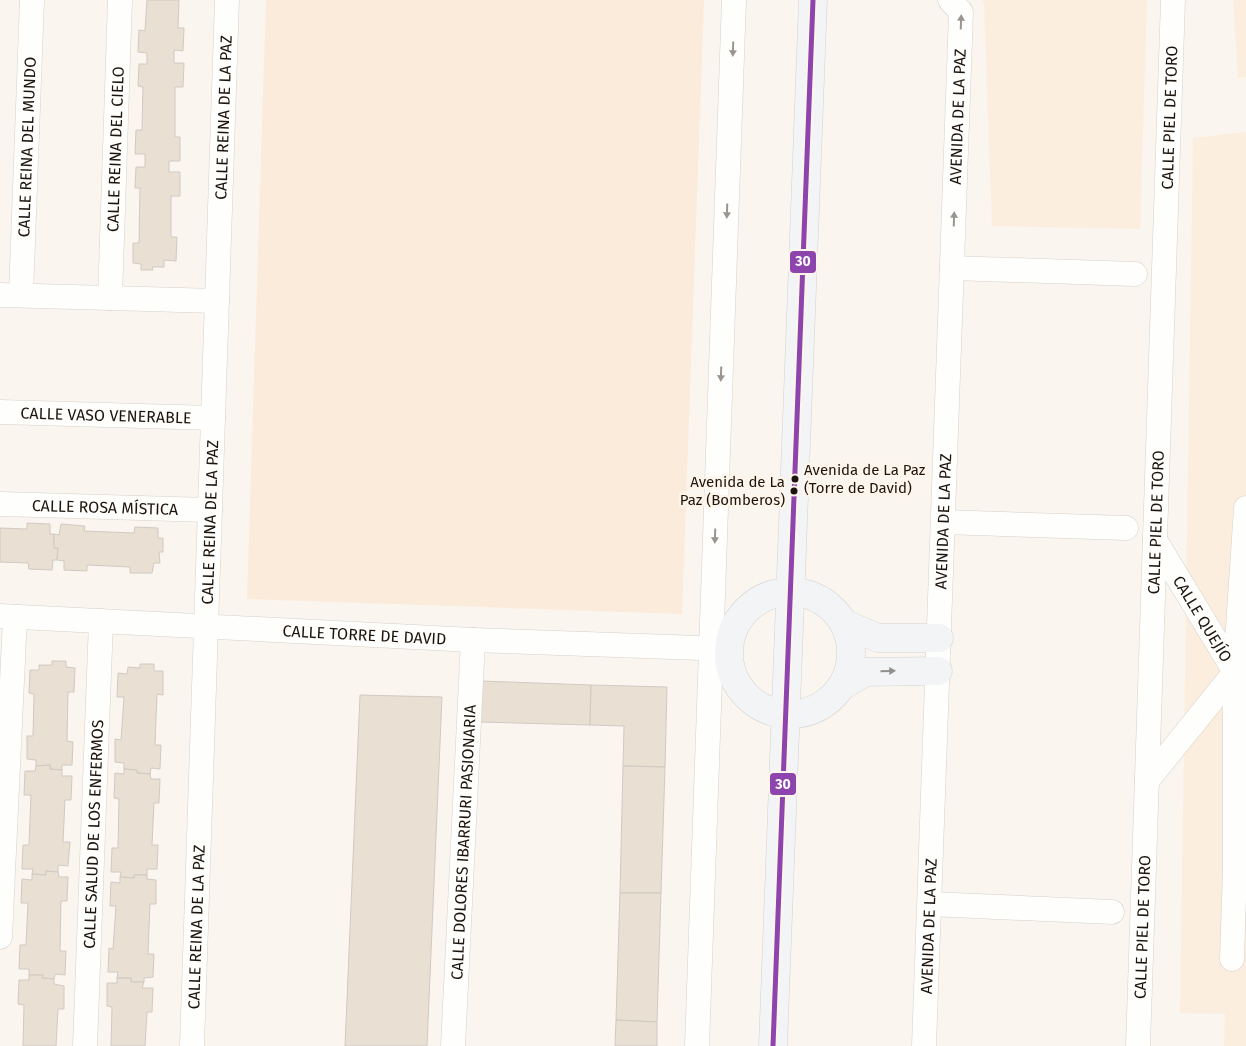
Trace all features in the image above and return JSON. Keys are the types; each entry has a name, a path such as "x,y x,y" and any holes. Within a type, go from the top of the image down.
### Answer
{"main road":[{"path":"773,1046 813,0"},
{"path":"843,685 850,666 851,645 844,624 832,608 814,596 790,592 774,594 757,601 743,614 734,630 720,648 739,686 752,701 770,711 786,714 810,711 829,701 843,685 866,672 938,671"},
{"path":"844,624 878,638 939,638"}],"street":[{"name":"CALLE REINA DEL MUNDO","path":"10,295 32,0"},
{"name":"CALLE REINA DEL CIELO","path":"110,298 120,0"},
{"name":"CALLE REINA DE LA PAZ","path":"192,1046 227,0"},
{"path":"697,1046 720,648 734,0"},
{"name":"AVENIDA DE LA PAZ","path":"924,1046 961,12 950,0"},
{"name":"CALLE PIEL DE TORO","path":"1138,1046 1174,0"},
{"path":"952,268 1135,274"},
{"path":"10,295 217,301"},
{"name":"CALLE VASO VENERABLE","path":"0,412 213,418"},
{"name":"CALLE ROSA MÍSTICA","path":"0,504 210,510"},
{"path":"1232,959 1241,868 1240,672 1246,508"},
{"path":"943,522 1126,528"},
{"name":"CALLE QUEJÍO","path":"1147,781 1240,672 1155,540"},
{"path":"0,937 7,616"},
{"name":"CALLE TORRE DE DAVID","path":"7,616 473,640 720,648"},
{"name":"CALLE SALUD DE LOS ENFERMOS","path":"85,1046 101,621"},
{"name":"CALLE DOLORES IBARRURI PASIONARIA","path":"453,1046 473,640"},
{"path":"930,904 1112,912"}],"shaded area":[{"path":"266,0 704,0 682,614 247,599"},
{"path":"981,0 1147,0 1140,229 992,226 984,4"},
{"path":"1233,0 1246,0 1246,77 1238,78"},
{"path":"1246,132 1246,1046 1224,1046 1225,1014 1180,1013 1193,138"}],"building":[{"path":"147,0 179,0 178,28 184,28 183,51 174,50 174,63 184,63 183,87 175,87 175,137 180,137 180,161 169,161 169,172 180,172 180,196 171,196 171,237 177,237 176,261 164,260 164,267 152,267 153,270 141,270 141,264 133,263 133,243 139,243 140,188 135,188 136,167 145,167 145,154 135,154 136,130 142,130 143,87 138,86 139,64 147,64 147,53 138,52 139,30 145,31"},
{"path":"27,523 50,524 50,534 54,534 54,548 58,548 57,560 53,560 52,570 29,569 28,563 0,562 0,528 27,529"},
{"path":"61,524 85,526 84,531 134,533 135,527 158,528 158,538 163,538 163,552 159,552 160,563 154,563 152,573 130,573 130,567 87,565 87,571 64,570 64,561 57,560 58,548 54,548 54,534 59,535"},
{"path":"52,661 66,661 66,667 75,668 74,692 68,692 67,741 73,742 72,765 62,765 62,770 50,769 50,765 36,766 36,760 27,759 27,736 33,736 34,694 29,693 30,670 39,670 39,665 52,665"},
{"path":"140,664 154,664 154,671 163,671 163,695 157,694 155,745 161,745 160,769 151,768 150,774 124,769 124,763 115,762 115,739 121,740 124,697 117,697 118,673 127,674 128,667 140,668"},
{"path":"481,681 591,685 590,725 480,722"},
{"path":"591,685 667,687 665,767 623,766 624,726 590,725"},
{"path":"360,695 442,697 427,1046 345,1046"},
{"path":"50,765 50,769 62,770 62,776 72,776 71,800 65,800 63,842 70,842 68,866 58,865 58,872 46,871 46,875 32,874 33,869 22,869 23,845 29,845 31,795 24,795 25,771 35,771 36,766"},
{"path":"623,766 665,767 661,893 620,893"},
{"path":"124,769 137,770 137,773 150,774 151,779 160,779 159,803 154,803 152,845 158,845 157,869 147,869 147,875 134,875 134,878 120,877 121,872 111,872 112,848 118,848 119,799 114,798 115,773 124,774"},
{"path":"46,871 58,872 59,877 68,877 67,901 61,901 60,951 66,951 65,975 55,974 54,979 42,978 43,975 29,975 29,969 19,969 20,945 26,945 28,903 21,903 22,879 32,880 32,874 46,875"},
{"path":"134,875 147,875 147,879 156,880 156,904 150,904 148,954 154,954 153,977 144,978 144,982 131,982 131,978 117,978 118,972 108,972 109,948 113,949 116,906 110,906 111,882 120,883 120,877 134,878"},
{"path":"620,893 661,893 657,1022 616,1020"},
{"path":"29,975 43,975 42,978 54,979 54,984 64,986 64,1009 58,1009 56,1046 23,1046 24,1005 18,1004 19,980 29,980"},
{"path":"117,978 131,978 131,982 144,982 142,988 153,988 152,1012 147,1012 145,1046 111,1046 112,1007 107,1006 107,983 117,983"},
{"path":"616,1020 657,1022 657,1046 615,1046"}],"transit line":[{"name":"30","path":"773,1046 813,0"}],"place":[{"name":"Avenida de La Paz (Torre de David)","path":"795,479"},
{"name":"Avenida de La Paz (Bomberos)","path":"794,491"}]}
